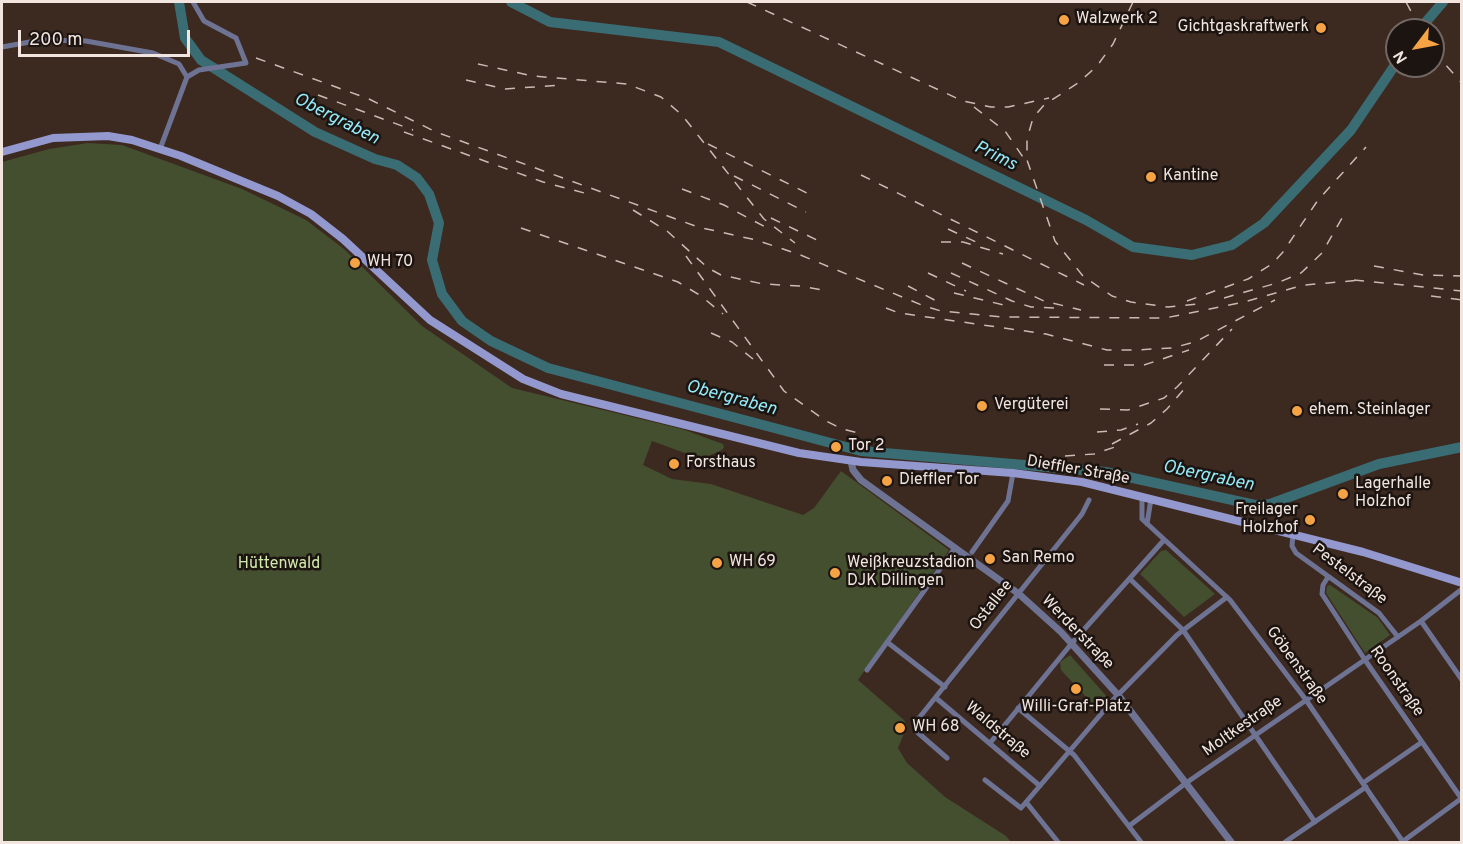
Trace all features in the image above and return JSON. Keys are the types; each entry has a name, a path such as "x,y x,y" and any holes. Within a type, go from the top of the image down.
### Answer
{"main road":[{"name":"Dieffler Straße","path":"2,152 41,141 87,136 124,139 160,149 278,196 311,214 343,239 430,320 524,379 561,394 765,446 861,462 1013,473 1082,482 1392,560 1461,583"}],"street":[{"path":"160,149 187,77 199,70 246,63 241,44 228,33 204,21 193,2"},
{"path":"2,47 41,40 86,41 153,53 179,64 187,77"},
{"name":"Werderstraße","path":"851,460 853,470 866,482 1018,594 1072,643 1118,695 1231,843"},
{"path":"861,462 866,482"},
{"path":"972,552 1008,501 1013,473"},
{"path":"1142,496 1140,516 1147,524"},
{"path":"1147,524 1151,499"},
{"name":"Ostallee","path":"947,758 914,727 1082,514 1089,500"},
{"name":"Göbenstraße","path":"1147,524 1227,597 1306,700 1403,842"},
{"name":"Pestelstraße","path":"1293,534 1294,550 1378,613 1398,637"},
{"path":"990,743 1072,643 1164,540"},
{"path":"867,670 955,548"},
{"name":"Roonstraße","path":"1328,577 1323,585 1322,594 1461,798"},
{"path":"1130,579 1183,630 1315,822"},
{"name":"Moltkestraße","path":"1129,826 1186,783 1421,621 1461,589"},
{"path":"985,780 1020,809 1118,695 1183,630 1227,597"},
{"path":"1421,621 1461,680"},
{"path":"887,642 945,687"},
{"name":"Waldstraße","path":"936,698 1040,786"},
{"path":"1018,708 1070,751 1141,843"},
{"path":"1285,843 1422,742"},
{"path":"1403,842 1461,798"},
{"path":"1026,802 1058,843"}],"green space":[{"name":"Hüttenwald","path":"88,143 122,145 242,189 306,220 344,249 422,326 512,388 682,429 723,444 724,448 706,457 693,456 652,441 643,465 672,479 711,484 803,515 814,508 841,471 949,550 858,680 904,720 907,726 898,748 907,763 945,797 1006,836 1011,842 2,842 2,162 49,149"},
{"path":"1166,550 1215,594 1184,617 1140,574 1161,551"},
{"path":"1330,585 1378,618 1390,635 1365,653 1326,593 1327,586"},
{"path":"1070,655 1108,698 1098,710 1061,670 1060,662"}],"waterway":[{"name":"Obergraben","path":"179,2 185,38 201,60 315,132 375,159 397,165 417,178 429,194 439,223 432,260 442,294 462,321 491,341 548,368 861,451 1106,472 1255,505 1270,504 1379,464 1462,447"},
{"name":"Prims","path":"511,2 550,22 719,42 1086,220 1133,247 1192,255 1232,245 1264,223 1351,130 1386,78"},
{"name":"Prims","path":"1429,18 1443,2"}],"railway":[{"path":"747,2 963,101 991,107 1008,107 1049,98"},
{"path":"1133,2 1113,44 1097,66 1078,83 1044,105 1033,118 1027,139 1027,160 1055,241 1083,276 1112,296 1131,302 1168,307 1199,304"},
{"path":"1406,2 1415,18"},
{"path":"256,58 369,99 436,132 698,227 756,240 798,254 941,311 1001,317 1165,318 1244,302 1304,285 1362,280"},
{"path":"478,64 533,76 627,84 661,97 682,115 764,219 795,243"},
{"path":"1445,64 1462,83"},
{"path":"466,80 505,89 562,85"},
{"path":"318,95 413,130"},
{"path":"974,107 1005,131 1025,160"},
{"path":"404,132 543,182 588,194"},
{"path":"708,144 813,196"},
{"path":"1187,301 1248,279 1272,264 1283,252 1318,200 1366,147"},
{"path":"861,175 1084,285"},
{"path":"734,176 806,212"},
{"path":"682,189 724,205 769,229"},
{"path":"633,210 667,231 708,268 721,275 763,284 801,286 822,290"},
{"path":"771,218 819,241"},
{"path":"1224,298 1277,283 1301,273 1322,253 1342,218"},
{"path":"521,228 678,282 701,296 723,314"},
{"path":"948,229 976,242"},
{"path":"941,242 963,242 1003,254"},
{"path":"686,256 784,391 826,421 842,429 863,434"},
{"path":"962,263 1044,301 1081,310"},
{"path":"1374,266 1423,275 1462,276"},
{"path":"928,273 966,291"},
{"path":"951,273 1012,301 1031,307 1055,308"},
{"path":"1354,280 1462,291"},
{"path":"908,286 942,304"},
{"path":"954,293 1012,307"},
{"path":"1431,296 1462,300"},
{"path":"886,308 899,313 1046,334 1107,350 1135,350 1172,348 1195,342 1275,300"},
{"path":"1100,409 1128,410 1164,398 1232,329"},
{"path":"711,333 732,342 753,359"},
{"path":"1104,365 1144,365 1189,350"},
{"path":"1112,444 1151,423 1185,388"},
{"path":"1097,432 1121,430 1138,424"},
{"path":"1065,456 1094,454 1121,445"}],"place":[{"name":"Walzwerk 2","path":"1064,20"},
{"name":"Gichtgaskraftwerk","path":"1321,28"},
{"name":"Kantine","path":"1151,177"},
{"name":"WH 70","path":"355,263"},
{"name":"Vergüterei","path":"982,406"},
{"name":"ehem. Steinlager","path":"1297,411"},
{"name":"Tor 2","path":"836,447"},
{"name":"Forsthaus","path":"674,464"},
{"name":"Dieffler Tor","path":"887,481"},
{"name":"Lagerhalle Holzhof","path":"1343,494"},
{"name":"Freilager Holzhof","path":"1310,520"},
{"name":"San Remo","path":"990,559"},
{"name":"WH 69","path":"717,563"},
{"name":"Weißkreuzstadion DJK Dillingen","path":"835,573"},
{"name":"Willi-Graf-Platz","path":"1076,689"},
{"name":"WH 68","path":"900,728"}]}
